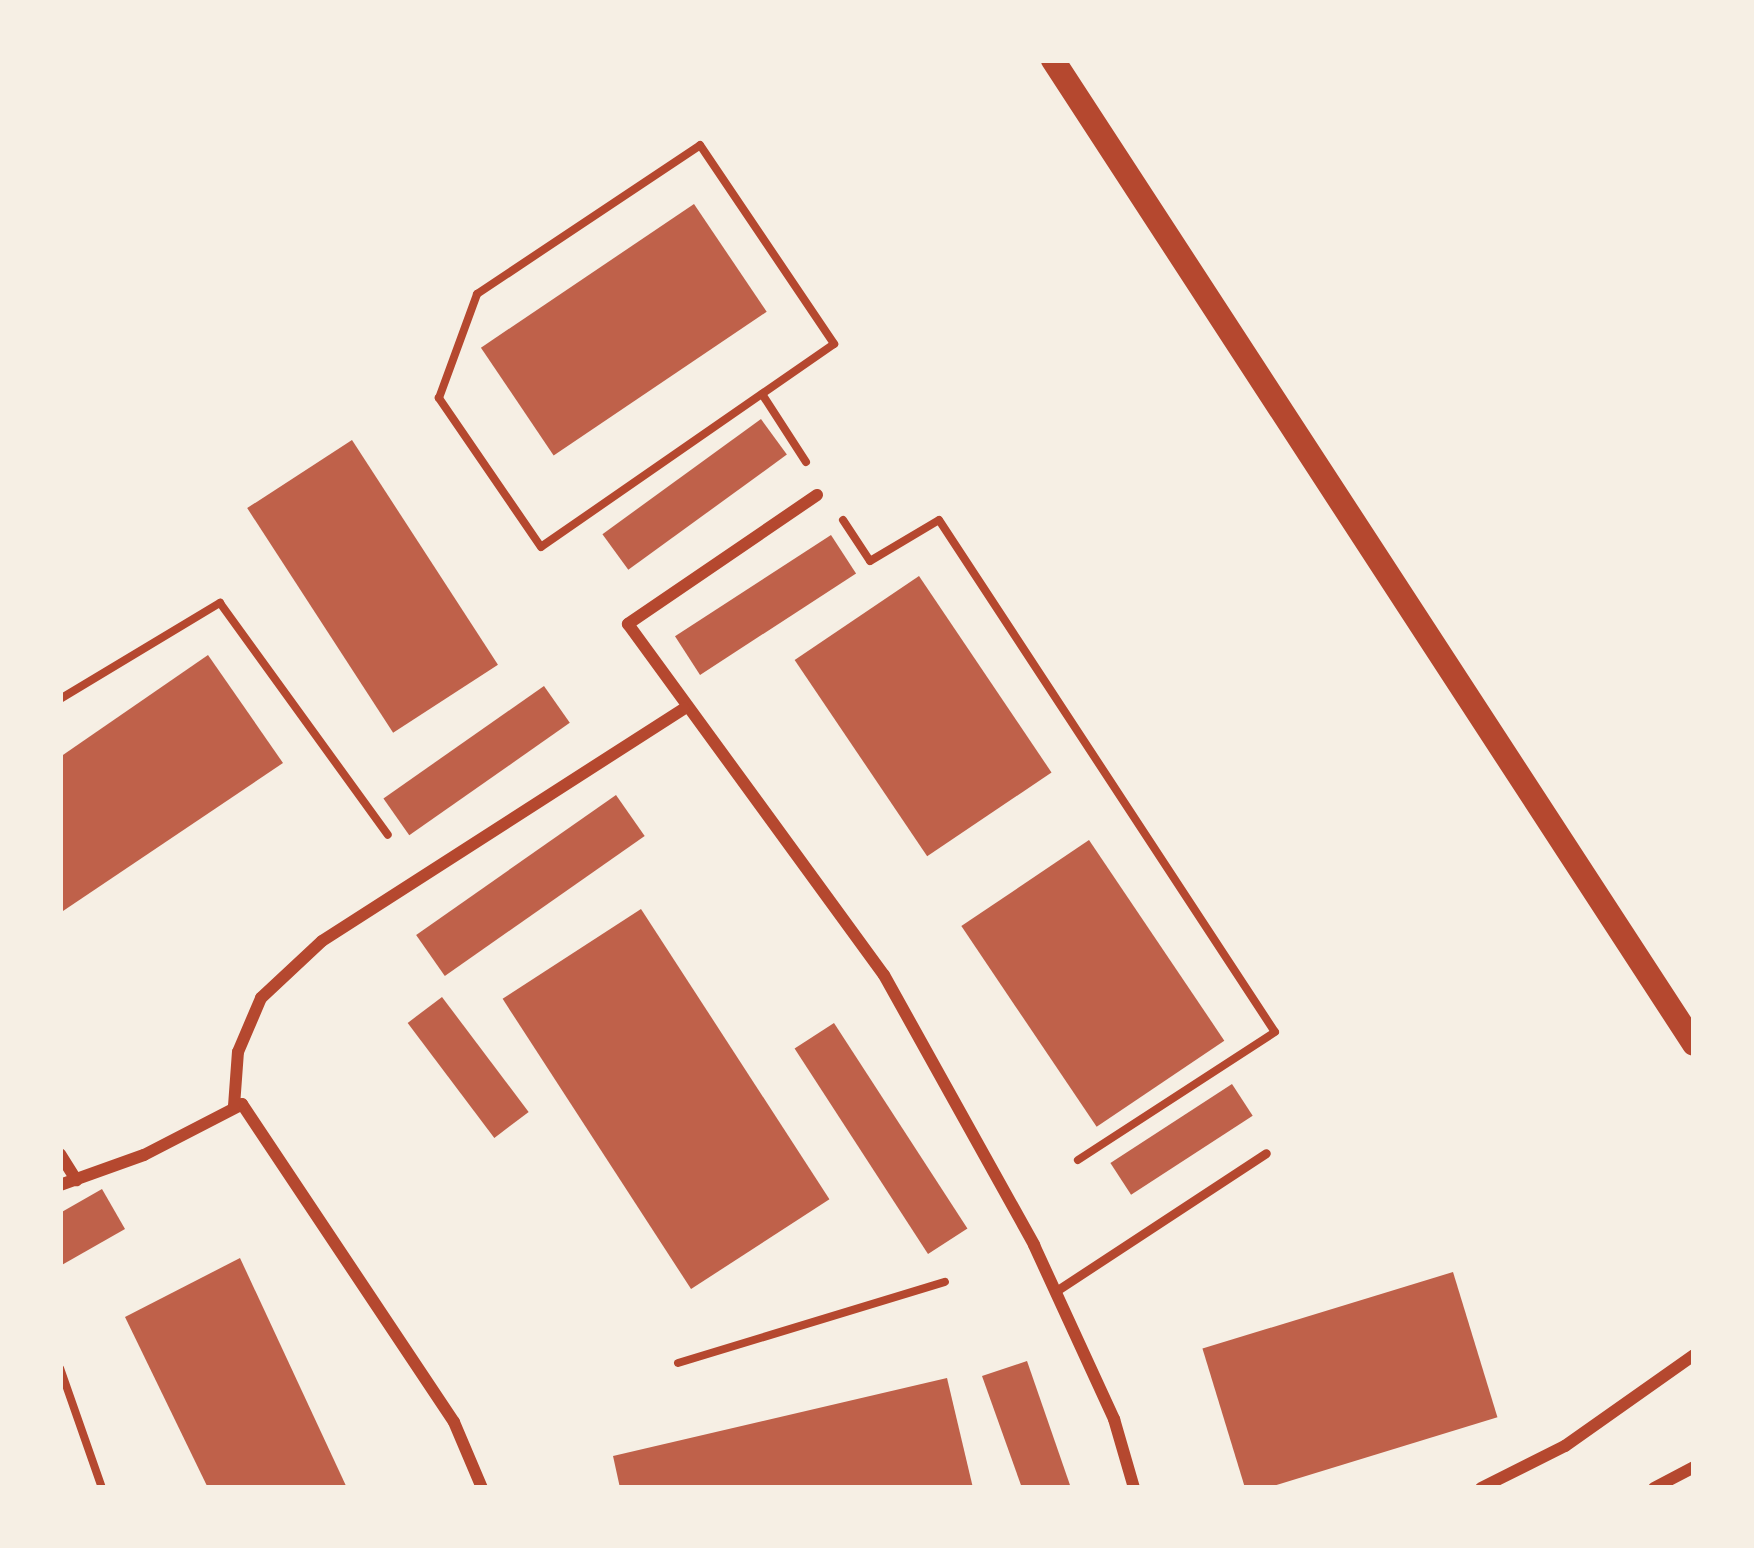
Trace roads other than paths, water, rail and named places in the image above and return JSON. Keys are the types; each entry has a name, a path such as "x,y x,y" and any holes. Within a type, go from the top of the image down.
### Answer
{"main road":[{"path":"1053,60 1694,1044"}],"street":[{"path":"817,496 628,624 685,709 884,975 1056,1291 1114,1419 1134,1488"},
{"path":"242,1104 234,1106 238,1052 261,998 322,941 685,709"},
{"path":"60,1186 242,1104"},
{"path":"242,1104 454,1422 482,1488"},
{"path":"60,1154 76,1180"},
{"path":"1481,1488 1565,1446 1694,1355"},
{"path":"1654,1488 1694,1467"},
{"path":"1510,1474 1517,1488"}],"lane":[{"path":"1056,1291 1266,1153"}]}
